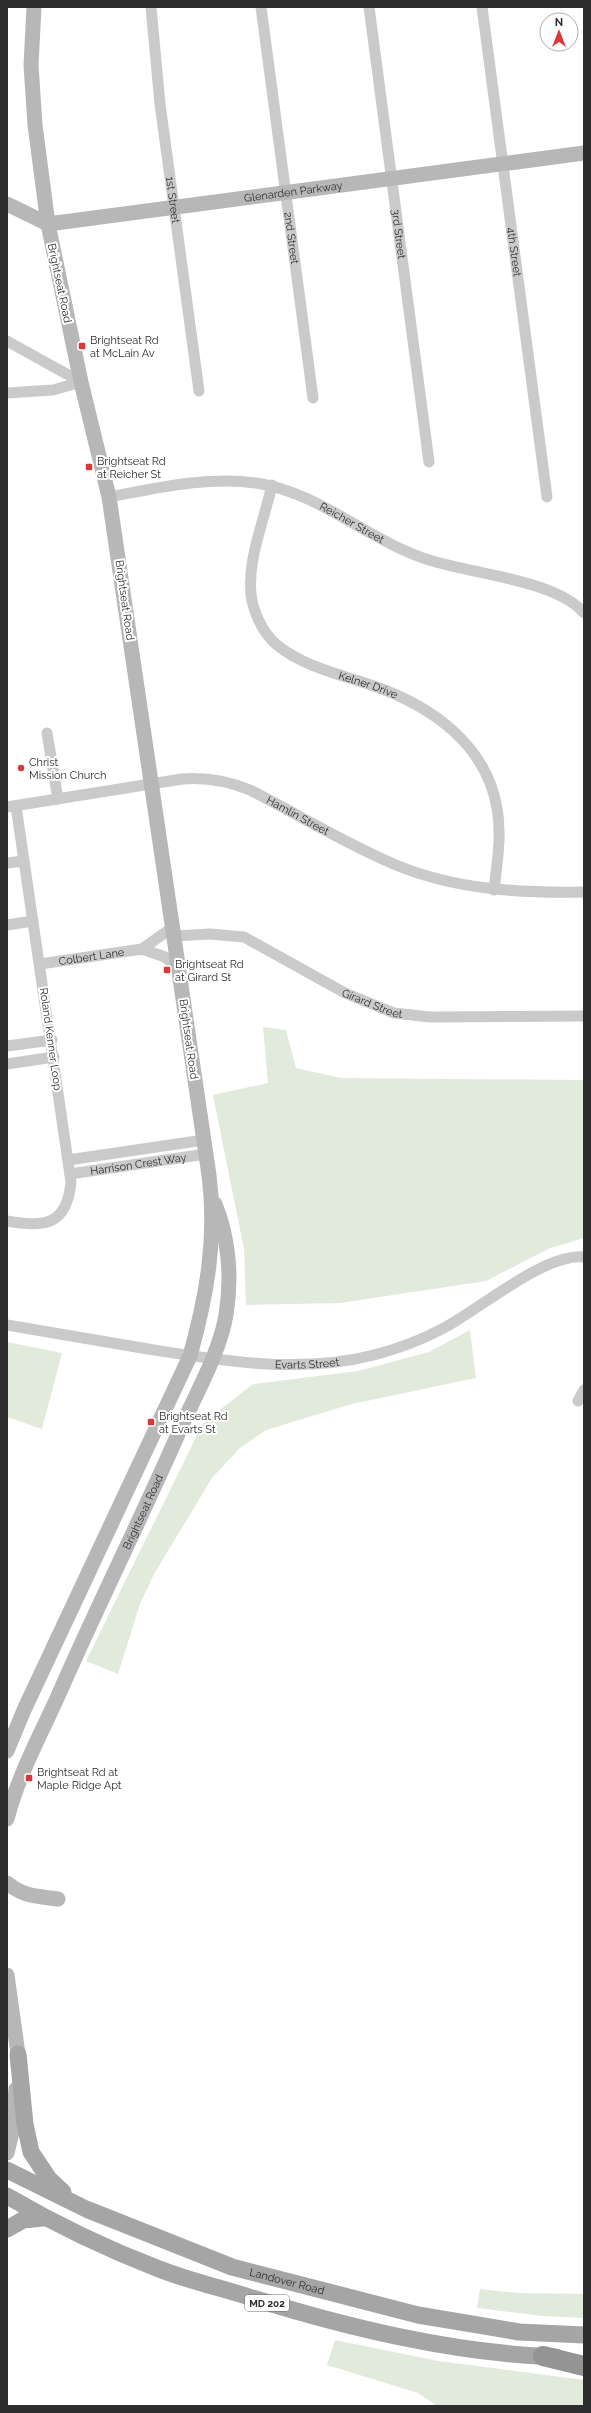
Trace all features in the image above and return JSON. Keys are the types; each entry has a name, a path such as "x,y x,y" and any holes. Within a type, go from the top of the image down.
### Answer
{"highway":[{"path":"543,2356 584,2366"}],"main road":[{"path":"18,2054 26,2124 31,2152 49,2179 86,2210"},
{"name":"Landover Road","path":"7,2170 86,2210 232,2267 351,2299 457,2323 519,2332 584,2335"},
{"name":"MD 202","path":"7,2196 43,2218 159,2269 301,2314 406,2338 543,2356 584,2358"},
{"path":"7,2229 23,2220 43,2218"}],"street":[{"name":"Brightseat Road","path":"7,1751 24,1710 190,1356 205,1299 209,1271 211,1196 174,932 109,497 81,382 48,224 35,125 31,65 34,7"},
{"name":"1st Street","path":"151,7 153,46 199,391"},
{"name":"2nd Street","path":"261,7 313,398"},
{"name":"3rd Street","path":"369,7 429,462"},
{"name":"4th Street","path":"482,7 547,496"},
{"name":"Glenarden Parkway","path":"48,224 584,153"},
{"path":"7,204 48,224"},
{"path":"7,341 81,382"},
{"path":"7,393 53,390 81,382"},
{"name":"Reicher Street","path":"109,497 218,480 272,485 306,499 403,551 453,568 546,589 565,597 584,613"},
{"name":"Kelner Drive","path":"272,485 251,577 252,601 260,624 276,644 296,658 375,687 419,706 443,721 463,740 474,753 485,774 497,807 499,842 494,890"},
{"path":"47,733 58,799"},
{"name":"Hamlin Street","path":"11,806 152,784 204,778 235,784 397,866 432,877 494,890 584,892"},
{"name":"Roland Kenner Loop","path":"7,1221 33,1225 56,1219 69,1200 70,1174 34,921 24,861 11,806"},
{"path":"7,863 24,861"},
{"path":"7,925 34,921"},
{"name":"Colbert Lane","path":"40,964 142,948 174,932"},
{"name":"Girard Street","path":"174,932 244,937 345,993 394,1013 430,1017 584,1016"},
{"path":"142,948 165,957 179,969"},
{"path":"7,1046 52,1040"},
{"path":"7,1064 54,1057"},
{"name":"Harrison Crest Way","path":"68,1160 205,1147"},
{"name":"Harrison Crest Way","path":"70,1174 205,1147"},
{"name":"Brightseat Road","path":"7,1819 28,1763 222,1332 229,1286 223,1228 211,1196"},
{"name":"Evarts Street","path":"7,1325 190,1356 294,1365 336,1362 376,1354 441,1330 546,1266 567,1258 584,1257"},
{"path":"578,1402 584,1390"},
{"path":"7,1883 18,1892 29,1896 58,1899"},
{"path":"7,1975 18,2054 15,2110 7,2153"}],"green space":[{"path":"263,1027 286,1030 296,1068 341,1078 584,1080 584,1238 548,1249 486,1281 340,1303 246,1305 244,1249 213,1095 268,1083"},
{"path":"470,1330 476,1378 352,1404 266,1430 240,1448 212,1478 154,1574 140,1604 118,1674 86,1661 203,1423 253,1384 358,1371 429,1352"},
{"path":"7,1342 62,1353 42,1429 7,1417"},
{"path":"480,2289 518,2293 584,2294 584,2318 543,2316 477,2308"},
{"path":"335,2340 438,2361 584,2380 584,2406 437,2406 418,2393 327,2365"}],"place":[{"name":"Brightseat Rd at McLain Av","path":"82,346"},
{"name":"Brightseat Rd at Reicher St","path":"89,467"},
{"name":"Christ Mission Church","path":"21,768"},
{"name":"Brightseat Rd at Girard St","path":"167,970"},
{"name":"Brightseat Rd at Evarts St","path":"151,1422"},
{"name":"Brightseat Rd at Maple Ridge Apt","path":"29,1778"}]}
